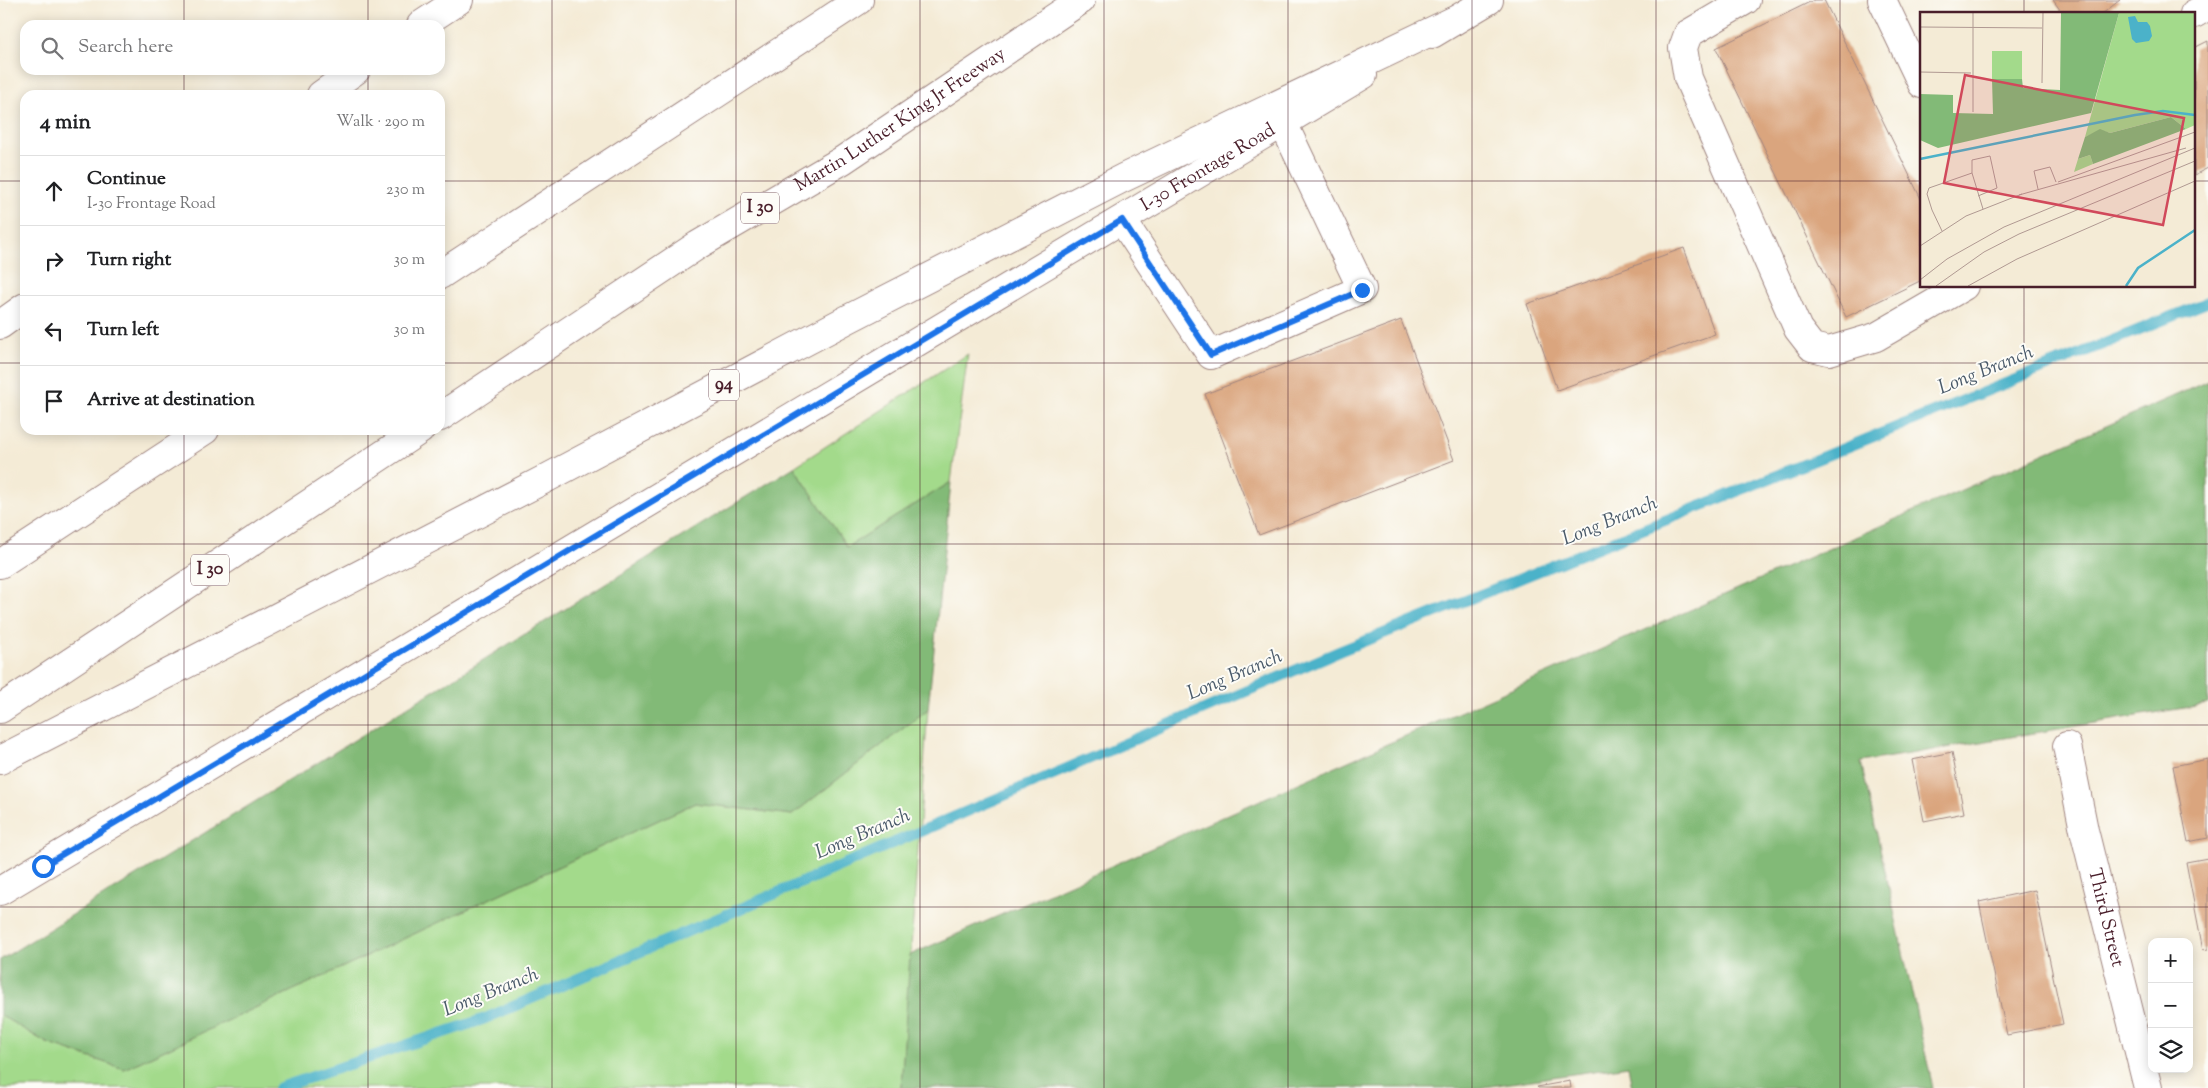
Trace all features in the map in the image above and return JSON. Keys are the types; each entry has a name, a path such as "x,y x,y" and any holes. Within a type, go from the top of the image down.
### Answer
{"main road":[{"path":"429,20 459,0"},
{"path":"445,272 859,0"},
{"name":"Martin Luther King Jr Freeway","path":"445,414 698,246 843,160 1081,0"},
{"name":"I-30 Frontage Road","path":"0,891 1489,0"},
{"path":"1746,0 1688,34 1683,48 1688,78 1798,329 1812,347 1829,351 1876,337 1961,288"},
{"path":"1882,0 1920,80"},
{"path":"2196,13 2208,6"},
{"name":"94","path":"0,760 1114,183 1453,21"},
{"path":"328,90 349,75"},
{"path":"1122,220 1211,355 1362,290 1283,123"},
{"path":"0,325 20,311"},
{"path":"0,564 197,435"},
{"name":"I 30","path":"0,709 412,435"},
{"name":"Third Street","path":"2068,746 2084,830 2148,1088"}],"green space":[{"path":"968,354 951,482 847,547 794,467"},
{"path":"2208,381 2208,704 1861,762 1933,1088 1632,1088 1628,1066 1477,1088 901,1088 910,955"},
{"path":"794,467 847,547 951,482 928,709 792,815 695,803 124,1069 47,1043 0,1015 0,960"},
{"path":"928,709 901,1088 0,1088 0,1015 47,1043 124,1069 695,803 792,815"}],"building":[{"path":"1814,0 1824,0 1920,197 1920,281 1846,317 1716,48"},
{"path":"2053,0 2120,0 2105,12 2062,12"},
{"path":"2208,41 2208,168 2196,174 2196,47"},
{"path":"1684,248 1715,334 1557,390 1527,304"},
{"path":"1401,320 1454,460 1259,535 1205,394"},
{"path":"1952,752 1964,813 1924,821 1912,760"},
{"path":"2208,759 2208,838 2188,842 2173,766"},
{"path":"2208,858 2208,949 2203,950 2186,862"},
{"path":"2035,890 2063,1024 2007,1035 1979,902"},
{"path":"1570,1081 1571,1088 1537,1087"}],"waterway":[{"name":"Long Branch","path":"279,1088 484,1019 1340,651 2208,302"}],"route":[{"path":"43,866 1122,220 1211,355 1362,290"}]}
